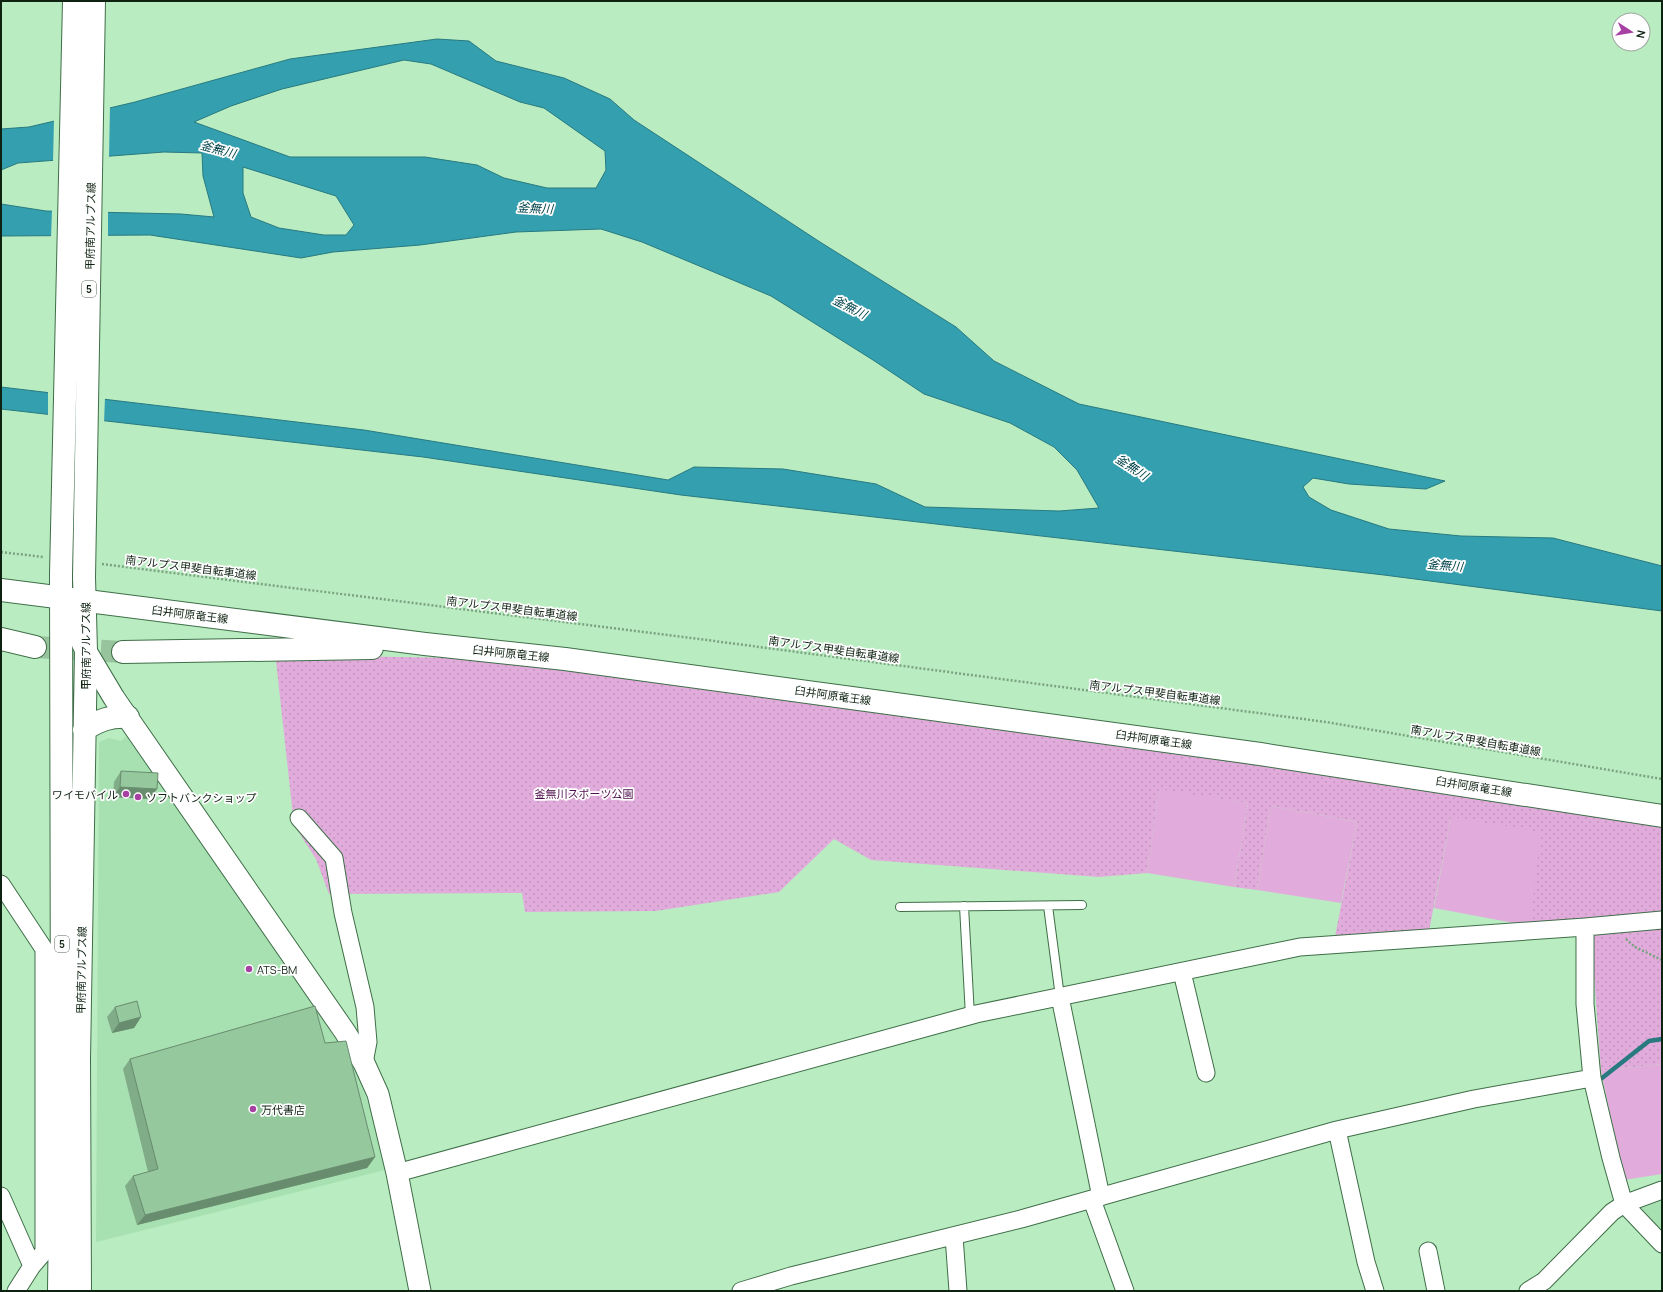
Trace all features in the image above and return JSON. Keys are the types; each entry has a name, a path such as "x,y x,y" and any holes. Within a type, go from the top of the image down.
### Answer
{"main road":[{"name":"甲府南アルプス線","path":"59,1291 62,1032 61,597 55,566 74,1"},
{"name":"甲府南アルプス線","path":"80,1291 80,1060 86,651 85,600 90,570 94,1"},
{"name":"臼井阿原竜王線","path":"1,590 424,644 573,660 1212,747 1662,816"},
{"path":"1,639 35,647"},
{"path":"123,652 378,648 424,644"},
{"path":"84,730 103,719 114,716 128,717"}],"street":[{"path":"61,597 86,651 128,717 341,1026 364,1063 378,1094 397,1173 420,1291"},
{"path":"299,818 334,858 343,913 365,1007 368,1042 364,1063"},
{"path":"1,884 44,949 44,1252 32,1266 16,1291"},
{"path":"397,1173 970,1016 1300,947 1585,927 1662,920"},
{"path":"1585,927 1585,1004 1592,1078 1610,1158 1624,1204 1662,1244"},
{"path":"1182,972 1206,1073"},
{"path":"1060,997 1096,1198 1125,1291"},
{"path":"744,1291 791,1276 954,1236 1096,1198 1337,1130 1474,1099 1592,1078"},
{"path":"1337,1130 1366,1262 1375,1291"},
{"path":"1528,1291 1544,1281 1612,1212 1624,1204 1662,1190"},
{"path":"1,1196 32,1266"},
{"path":"954,1236 958,1291"},
{"path":"1428,1250 1436,1291"}],"lane":[{"path":"900,907 1082,905"},
{"path":"964,906 970,1016"},
{"path":"1048,906 1060,997"}],"path":[{"path":"1,552 55,566"},
{"name":"南アルプス甲斐自転車道線","path":"90,570 692,638 1326,722 1662,779"},
{"path":"1623,923 1623,932 1628,942 1662,960"}],"shaded area":[{"path":"126,736 299,980 357,1071 381,1141 385,1170 96,1242 99,742 109,738 121,741"},
{"path":"1662,1198 1662,1238 1640,1216 1642,1205"}],"green space":[{"name":"釜無川スポーツ公園","path":"340,656 460,658 853,706 1662,824 1662,1064 1601,1071 1590,921 1530,926 1451,817 1429,931 1335,937 1357,822 1271,806 1257,890 1234,887 1248,803 1159,790 1147,873 1099,877 871,860 834,839 779,892 656,911 525,912 522,893 329,894 316,859 294,825 276,661"},
{"path":"1159,789 1248,803 1234,887 1147,873"},
{"path":"1271,806 1357,822 1341,903 1257,890"},
{"path":"1451,817 1541,832 1530,926 1434,908"},
{"path":"1662,1064 1662,1174 1624,1180 1601,1071"}],"water":[{"name":"釜無川","path":"437,39 469,41 496,61 564,78 610,99 634,120 820,242 956,327 994,361 1079,404 1445,481 1426,489 1349,484 1313,478 1303,487 1309,497 1331,510 1389,529 1461,536 1553,538 1662,566 1662,611 1384,575 681,495 423,457 1,409 1,387 364,430 668,480 694,467 783,469 876,484 925,507 1059,511 1099,508 1077,470 1054,447 1010,423 924,394 771,296 642,242 601,229 516,232 420,245 333,252 301,258 150,235 1,236 1,204 46,211 181,214 214,217 203,176 202,153 164,152 18,163 1,170 1,129 29,127 135,102 290,59","holes":["404,60 431,64 520,102 544,108 605,151 606,170 596,188 547,188 504,178 477,165 425,157 290,157 194,122 231,106 282,89","243,167 336,196 354,225 346,235 324,235 279,228 251,217 243,193"]}],"pier":[{"path":"110,106 109,158 53,162 54,119"},
{"path":"52,210 108,211 108,237 51,238"},
{"path":"48,390 105,397 104,424 48,417"}],"building":[{"path":"121,771 158,773 157,789 120,787"},
{"path":"137,1001 141,1017 119,1023 115,1007"},
{"path":"315,1006 325,1043 346,1041 375,1157 145,1215 133,1176 158,1169 130,1059"}],"waterway":[{"path":"1597,1082 1649,1041 1662,1039"}],"tunnel":[{"path":"35,647 123,652"}],"place":[{"name":"ワイモバイル","path":"126,794"},
{"name":"ソフトバンクショップ","path":"138,797"},
{"name":"ATS-BM","path":"249,969"},
{"name":"万代書店","path":"253,1109"}]}
